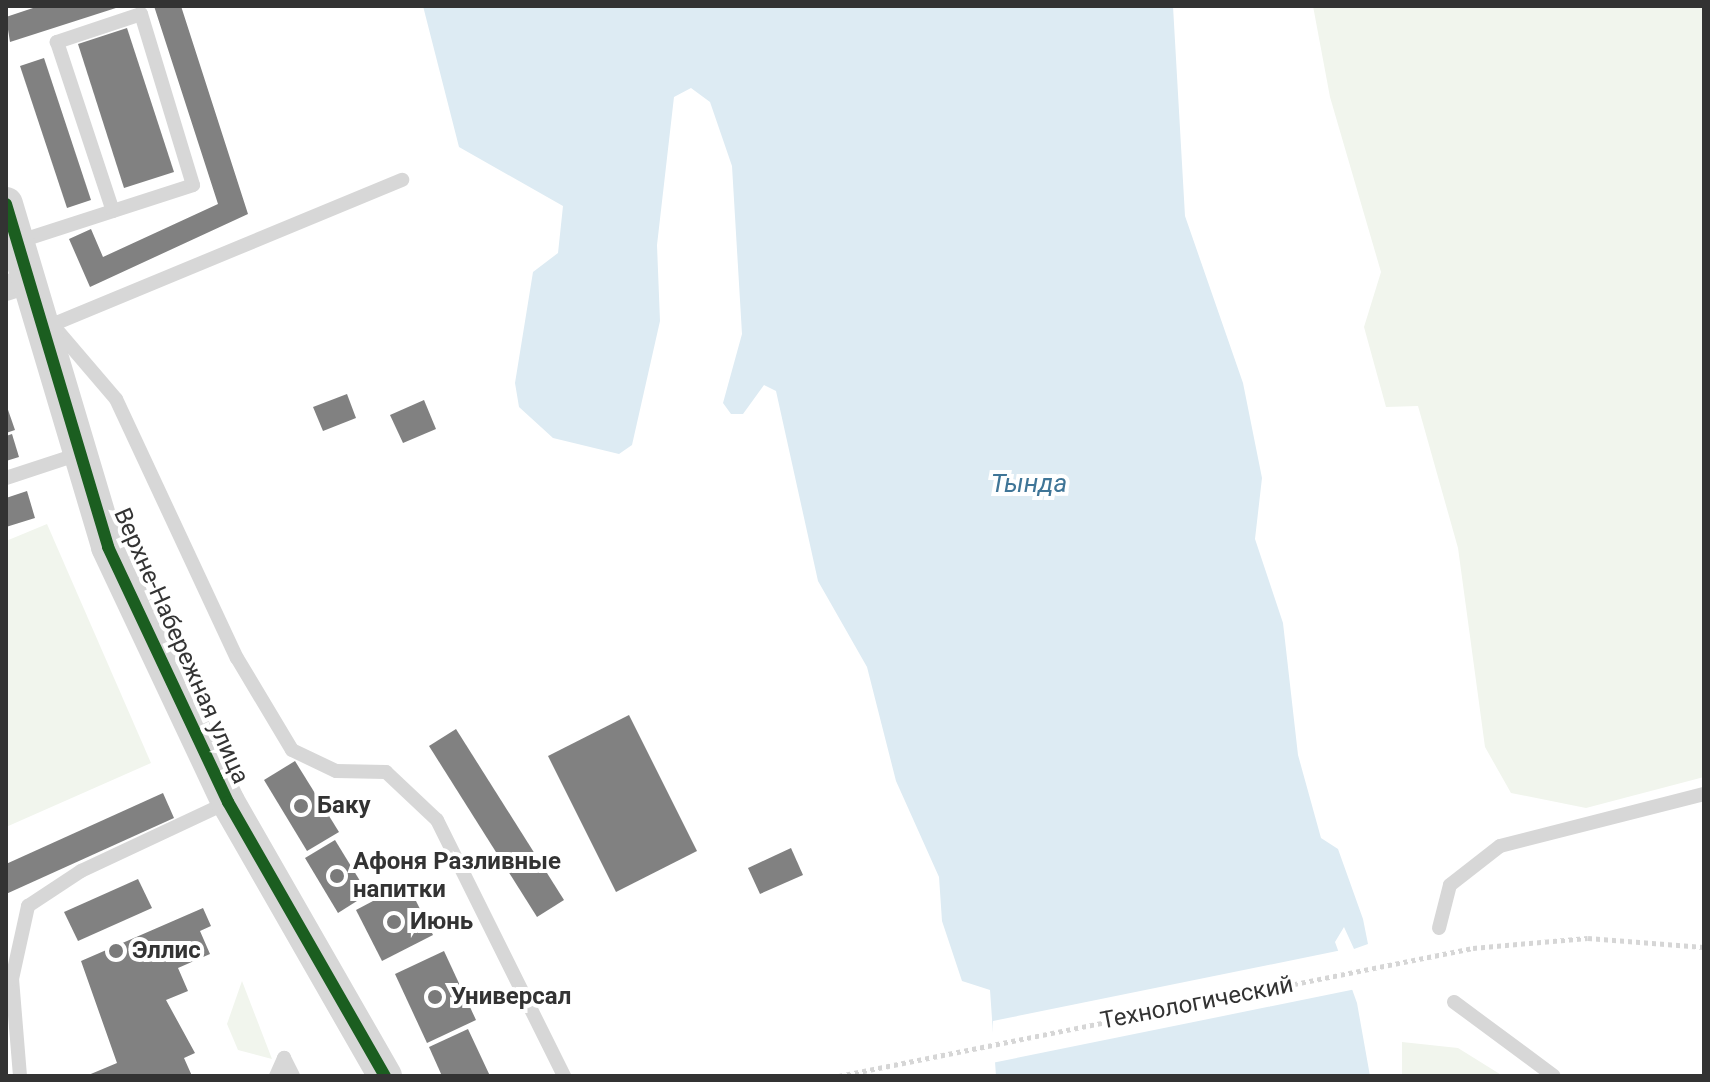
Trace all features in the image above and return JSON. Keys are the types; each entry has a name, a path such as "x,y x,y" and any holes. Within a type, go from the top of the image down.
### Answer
{"street":[{"name":"Верхне-Набережная улица","path":"6,204 17,242 17,285 46,322 76,455 108,547 228,802 385,1076"}],"lane":[{"path":"17,242 113,211 193,185 141,14 57,42 113,211"},
{"path":"402,180 46,322 116,399 237,658 292,750 336,771 386,772 437,820 564,1076"},
{"path":"6,478 76,455"},
{"path":"1439,928 1450,885 1500,846 1704,794"},
{"path":"20,1076 12,979 28,906 81,871 228,802"},
{"path":"1454,1002 1554,1076"},
{"path":"276,1076 284,1058 293,1076"}],"shaded area":[{"path":"1313,6 1704,6 1704,777 1586,808 1511,793 1485,747 1458,548 1418,406 1386,407 1364,327 1381,272 1330,97"},
{"path":"47,524 151,763 6,827 6,541"},
{"path":"242,981 272,1059 238,1050 227,1024"},
{"path":"1402,1042 1458,1048 1503,1076 1402,1076"}],"water":[{"name":"Тында","path":"423,6 1173,6 1185,216 1243,383 1262,478 1255,539 1283,623 1298,755 1321,838 1338,849 1363,919 1368,944 1354,949 1344,927 1335,942 1357,1003 1370,1076 996,1076 990,990 962,981 942,921 939,877 896,781 867,667 818,581 776,391 764,385 743,414 731,414 723,403 742,334 732,166 710,102 691,88 674,97 657,245 660,321 632,445 619,454 553,438 519,407 515,383 533,272 558,253 563,206 459,147"}],"pier":[{"path":"1342,950 1356,989 992,1063 993,1021"}],"building":[{"path":"39,6 119,7 10,42 6,17"},
{"path":"154,6 181,6 248,214 90,287 69,239 91,229 103,257 218,204"},
{"path":"127,28 174,172 124,188 78,44"},
{"path":"44,58 91,200 67,208 20,66"},
{"path":"347,394 356,418 323,431 313,407"},
{"path":"424,400 436,429 403,443 390,415"},
{"path":"6,404 15,430 6,433"},
{"path":"12,434 19,457 6,461 6,436"},
{"path":"27,491 35,518 6,527 6,498"},
{"path":"629,715 697,851 616,892 548,756"},
{"path":"456,729 564,900 537,917 429,746"},
{"name":"Баку","path":"295,761 339,832 307,851 264,780"},
{"path":"163,793 174,818 6,894 6,864"},
{"name":"Афоня Разливные напитки","path":"335,840 368,894 338,913 305,858"},
{"path":"791,848 803,875 760,894 748,868"},
{"path":"138,879 152,908 78,941 64,912"},
{"name":"Июнь","path":"407,883 433,935 382,961 356,910"},
{"path":"203,908 211,926 200,931 210,954 178,968 188,991 166,1000 195,1053 184,1058 192,1076 86,1076 117,1063 81,961"},
{"name":"Универсал","path":"444,951 476,1020 427,1043 395,974"},
{"path":"468,1029 490,1076 442,1076 429,1047"}],"cycle path":[{"path":"6,204 108,547 228,802 385,1076"}],"place":[{"name":"Баку","path":"301,806"},
{"name":"Афоня Разливные напитки","path":"337,876"},
{"name":"Июнь","path":"394,922"},
{"name":"Эллис","path":"116,951"},
{"name":"Универсал","path":"435,997"}]}
